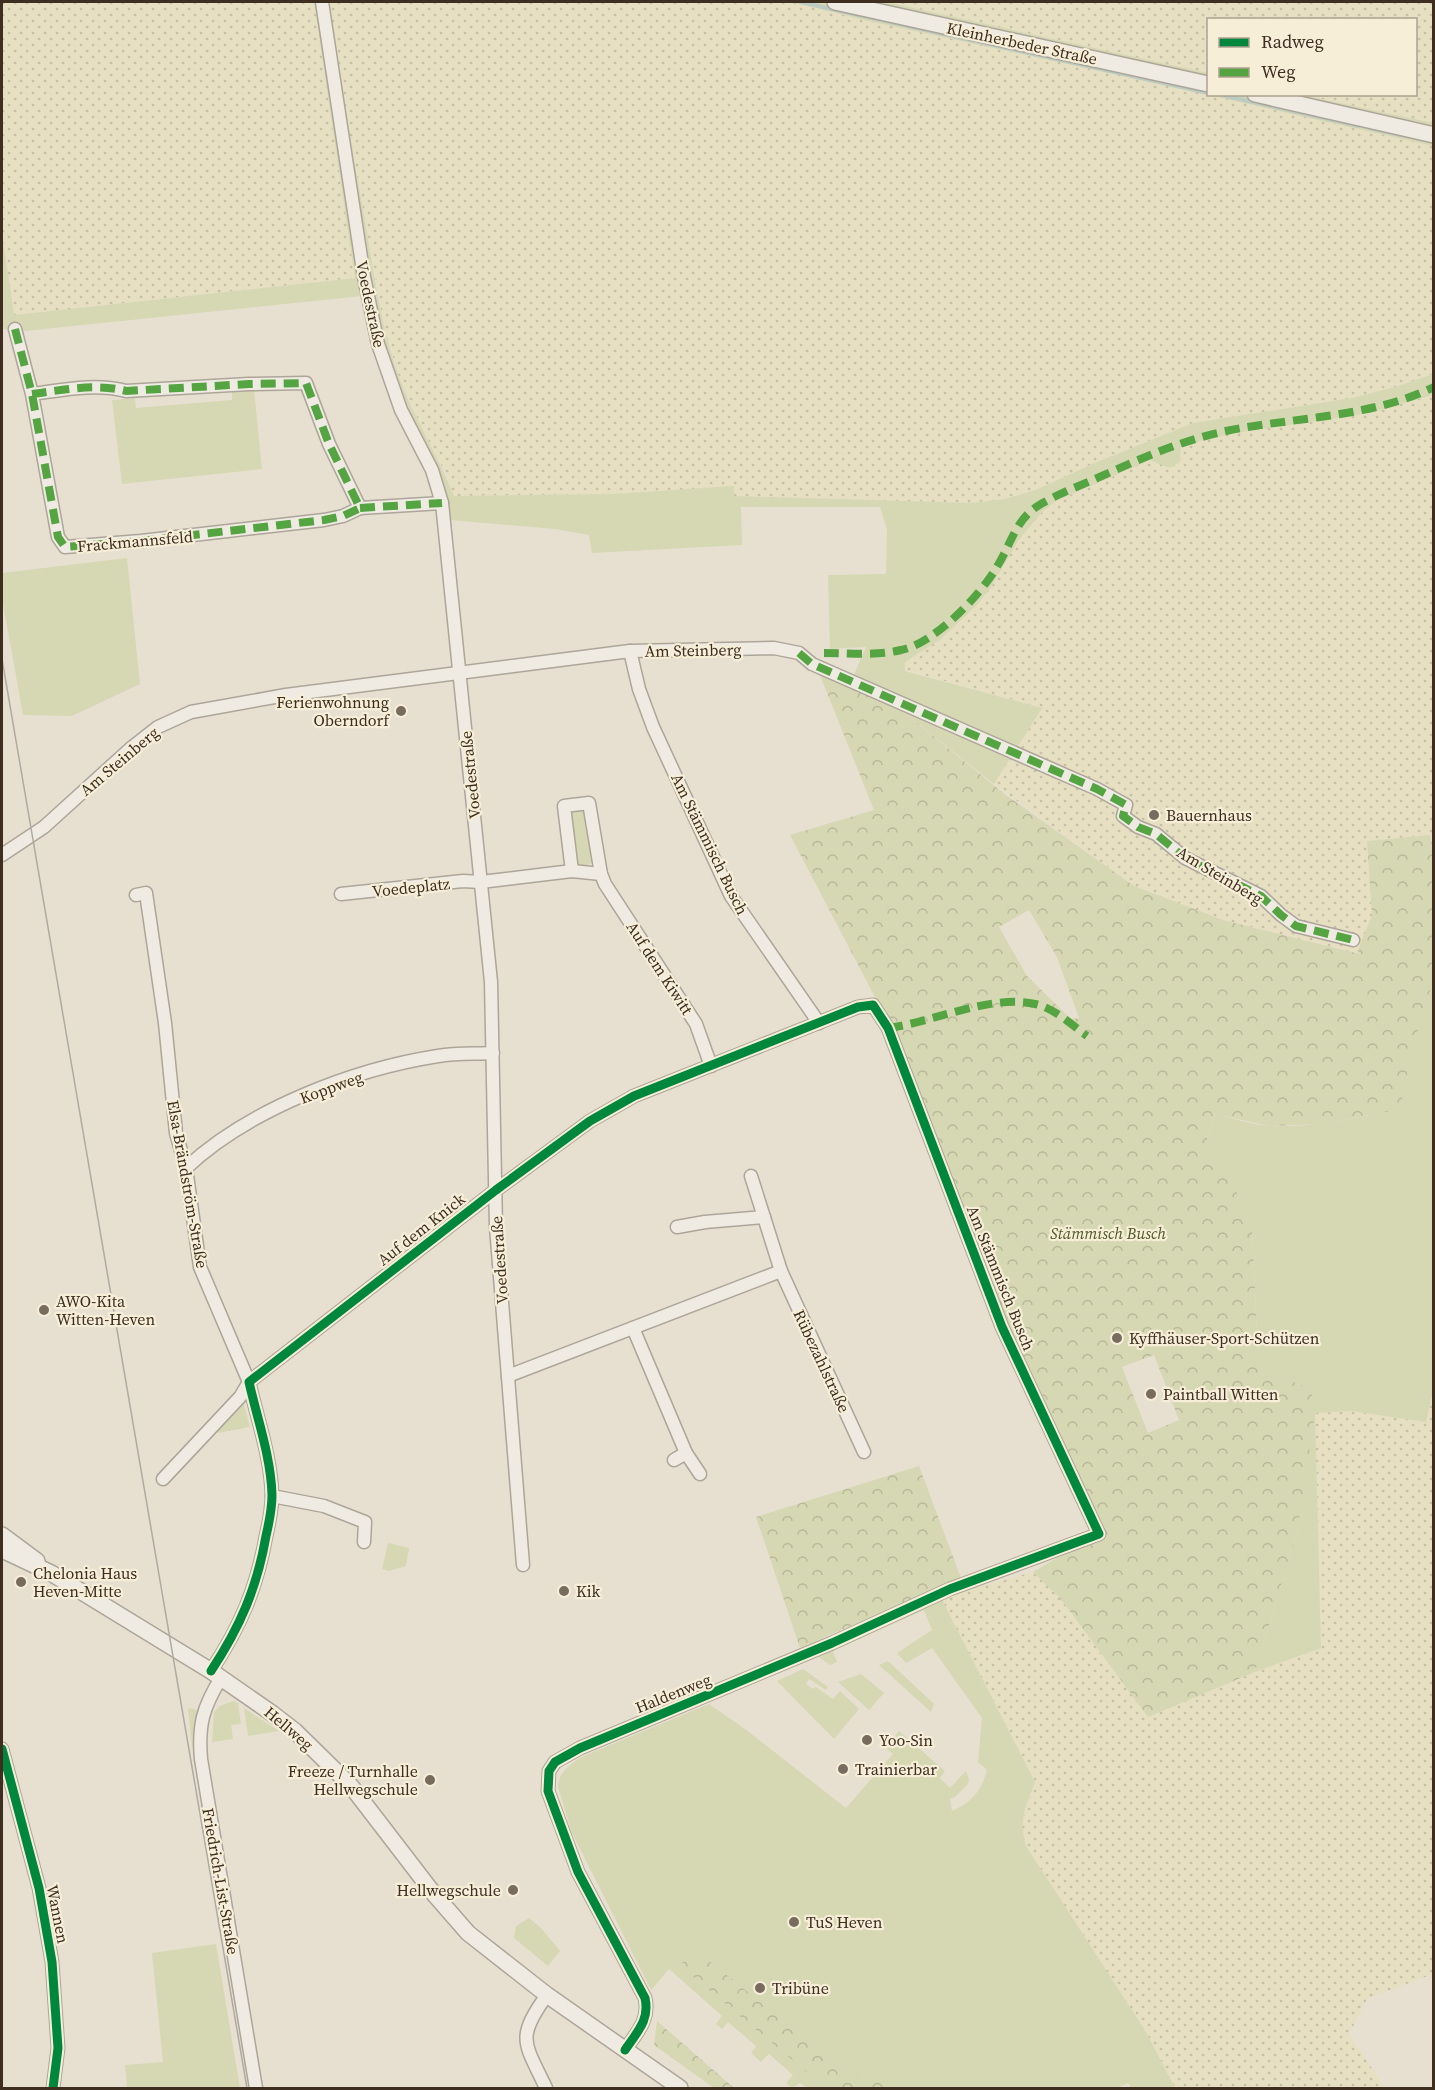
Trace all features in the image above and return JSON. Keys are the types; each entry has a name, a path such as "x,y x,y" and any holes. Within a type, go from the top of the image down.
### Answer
{"street":[{"name":"Voedestraße","path":"322,2 364,277 378,344 401,410 432,470 442,503 490,980 497,1245 523,1565"},
{"name":"Kleinherbeder Straße","path":"835,2 1207,84"},
{"path":"1264,96 1434,135"},
{"name":"Frackmannsfeld","path":"15,329 32,394 58,537 65,548 314,521 343,516 360,508 442,503"},
{"path":"32,394 108,386 126,391 306,383 329,444 360,508"},
{"name":"Am Steinberg","path":"2,855 44,827 130,749 158,727 191,712 286,695 630,651 774,648 798,653 812,664 1097,789 1126,805 1123,816 1156,834 1185,858 1261,896 1296,926 1353,940"},
{"name":"Am Stämmisch Busch","path":"630,651 639,689 653,727 731,896 819,1023"},
{"name":"Auf dem Kiwitt","path":"572,871 564,806 589,803 601,874 610,894 696,1024 711,1066"},
{"path":"481,882 572,871 601,874"},
{"name":"Voedeplatz","path":"341,894 464,881 481,882"},
{"name":"Elsa-Brändström-Straße","path":"136,895 146,893 165,1023 176,1133 186,1168 200,1267 249,1382"},
{"name":"Auf dem Knick","path":"249,1382 496,1190 596,1118 634,1096 858,1007 873,1005 888,1028"},
{"name":"Am Stämmisch Busch","path":"888,1028 1002,1328 1099,1534"},
{"name":"Koppweg","path":"186,1168 207,1148 266,1113 330,1085 398,1064 440,1056 493,1053"},
{"name":"Rübezahlstraße","path":"751,1176 781,1271 864,1452"},
{"path":"678,1227 705,1222 764,1217"},
{"path":"508,1376 781,1271"},
{"path":"633,1328 686,1453 700,1474"},
{"path":"163,1479 240,1396 249,1382"},
{"path":"216,1675 254,1589 263,1552 272,1496 263,1442 249,1382"},
{"path":"674,1460 686,1453"},
{"path":"272,1496 324,1506 365,1522 364,1542"},
{"name":"Hellweg","path":"2,1534 51,1573"},
{"name":"Haldenweg","path":"626,2050 642,2025 648,2010 645,1998 578,1872 548,1791 549,1771 555,1762 580,1748 816,1649 950,1589 1099,1534"},
{"name":"Hellweg","path":"2,1550 51,1573 216,1675 273,1714 324,1758 351,1786 434,1894 468,1933 547,1995 680,2088"},
{"name":"Friedrich-List-Straße","path":"216,1675 202,1714 201,1759 256,2088"},
{"name":"Wannen","path":"2,1749 39,1888 52,1964 58,2048 53,2088"},
{"path":"546,2088 526,2044 526,2033 534,2013 547,1995"}],"shaded area":[{"path":"2,2 314,2 355,278 14,315 2,233"},
{"path":"329,2 793,2 864,20 1159,83 1207,94 1207,96 1216,96 1433,146 1433,374 1352,398 1193,423 1038,489 1005,499 971,503 734,496 734,487 614,494 454,496 446,474 399,377 384,326 341,85"},
{"path":"886,2 1433,2 1433,123 1308,96 1417,96 1417,18 1207,18 1207,73"},
{"path":"1433,395 1433,865 1430,835 1367,841 1372,915 1369,956 1223,920 1134,886 994,784 1042,708 905,670 905,662 941,639 977,605 991,587 1027,528 1056,501 1150,460 1180,462 1181,445 1235,433 1369,413"},
{"path":"1433,1386 1433,1974 1367,1999 1349,2034 1385,2088 1175,2088 1146,2032 1026,1846 1021,1829 1035,1782 942,1600 966,1590 1033,1572 1061,1599 1148,1717 1255,1672 1321,1648 1315,1413 1351,1411 1426,1422"}],"green space":[{"path":"314,2 329,2 375,280 393,358 405,392 454,496 614,494 734,486 734,496 971,503 1005,499 1038,489 1193,423 1352,398 1433,374 1433,395 1369,413 1235,433 1181,445 1180,462 1169,468 1150,460 1056,501 1042,512 1018,541 991,587 977,605 941,639 905,662 905,671 1042,708 994,784 901,710 849,686 866,647 830,649 828,575 886,574 887,529 880,507 741,507 742,545 592,553 589,535 555,529 450,520 444,490 395,378 371,295 25,331 2,329 2,233 14,315 355,278"},
{"path":"793,2 886,2 1207,73 1207,94 864,20"},
{"path":"1213,96 1308,96 1433,123 1433,146"},
{"path":"254,389 262,469 122,484 112,400 135,398 136,408 232,400 232,390"},
{"path":"127,558 140,684 72,716 23,715 2,598 2,573"},
{"name":"Stämmisch Busch","path":"819,673 901,710 1006,795 1134,886 1223,920 1360,954 1359,947 1372,915 1367,841 1430,835 1434,865 1433,981 1413,1046 1400,1109 1323,1124 1269,1126 1215,1114 1205,1145 1231,1180 1252,1226 1258,1354 1269,1372 1311,1389 1315,1413 1297,1533 1255,1672 1148,1717 1061,1599 1033,1572 1102,1531 986,1279 888,1022 790,835 874,810","holes":["1029,910 1057,957 1079,1018 1071,1019 1027,976 999,927","1154,1355 1179,1420 1148,1433 1122,1367"]},
{"path":"580,809 584,810 594,860 586,867 576,863 570,814"},
{"path":"1433,981 1434,1386 1426,1422 1351,1411 1315,1413 1321,1648 1255,1672 1297,1533 1311,1389 1269,1372 1258,1354 1252,1226 1205,1145 1215,1114 1256,1124 1286,1126 1336,1122 1400,1108 1412,1046"},
{"path":"243,1401 250,1427 218,1433 217,1428"},
{"path":"919,1466 961,1578 800,1648 756,1517"},
{"path":"388,1543 409,1548 406,1566 389,1571 382,1569"},
{"path":"942,1600 1035,1782 1023,1820 1026,1846 1146,2032 1175,2088 1131,2088 1128,2083 1117,2088 807,2088 800,2083 792,2088 786,2083 793,2075 769,2054 761,2062 751,2053 756,2046 728,2022 722,2029 716,2024 722,2016 669,1969 651,1990 572,1833 558,1787 560,1777 568,1767 579,1758 709,1704 745,1729 846,1808 893,1754 885,1747 899,1731 945,1771 940,1778 950,1788 966,1771 968,1784 950,1799 952,1811 965,1804 979,1790 987,1770 978,1762 982,1718 932,1648 906,1663 897,1653 932,1630 924,1610 833,1651 837,1662 830,1665 817,1656"},
{"path":"888,1661 934,1704 931,1712 879,1665"},
{"path":"803,1669 828,1687 826,1690 809,1679 806,1684 813,1689 816,1687 833,1699 840,1691 859,1709 834,1739 777,1681"},
{"path":"861,1674 884,1693 869,1710 838,1682"},
{"path":"233,1701 238,1703 241,1724 231,1725 233,1739 212,1742 214,1712 220,1706"},
{"path":"188,1708 197,1710 194,1750 224,1937 191,1739"},
{"path":"244,1708 279,1731 248,1736"},
{"path":"529,1918 541,1928 560,1951 548,1966 514,1938 516,1926"},
{"path":"216,1944 240,2088 127,2088 125,2065 163,2062 152,1953"},
{"path":"697,1951 823,2053 867,2080 880,2076 887,2088 831,2088 808,2073 679,1965"},
{"path":"657,2021 734,2088 714,2088 654,2045"}],"waterway":[{"path":"800,2 1207,93"},
{"path":"1226,96 1359,126"},
{"path":"1369,128 1406,136"}],"tram line":[{"path":"2,659 247,2088"}],"marked path":[{"path":"15,329 32,394 58,537 65,547 141,541 324,520 343,516 360,508 329,444 306,383 126,391 91,387 32,394"},
{"path":"824,653 892,652 914,646 928,638 956,616 980,590 998,565 1015,531 1026,516 1041,504 1068,491 1159,452 1209,435 1252,426 1358,411 1384,405 1434,387"},
{"path":"360,508 442,503"},
{"path":"799,653 812,664 1097,789 1126,805 1123,816 1138,827 1156,834 1185,858 1261,896 1296,926 1353,940"},
{"path":"888,1028 981,1006 1018,1002 1049,1009 1087,1036"}],"cycle path":[{"path":"211,1671 231,1639 252,1590 258,1573 271,1510 269,1466 249,1382 496,1190 590,1121 634,1096 858,1007 873,1005 888,1028 1002,1327 1099,1534 950,1589 832,1643 580,1748 555,1762 549,1771 548,1791 578,1872 645,1998 644,2019 625,2050"},
{"path":"2,1749 39,1888 52,1962 58,2048 53,2088"}],"place":[{"name":"Ferienwohnung Oberndorf","path":"401,711"},
{"name":"Bauernhaus","path":"1154,815"},
{"name":"AWO-Kita Witten-Heven","path":"44,1310"},
{"name":"Kyffhäuser-Sport-Schützen","path":"1117,1338"},
{"name":"Paintball Witten","path":"1151,1394"},
{"name":"Chelonia Haus Heven-Mitte","path":"21,1582"},
{"name":"Kik","path":"564,1591"},
{"name":"Yoo-Sin","path":"867,1740"},
{"name":"Trainierbar","path":"843,1769"},
{"name":"Freeze / Turnhalle Hellwegschule","path":"430,1780"},
{"name":"Hellwegschule","path":"513,1890"},
{"name":"TuS Heven","path":"794,1922"},
{"name":"Tribüne","path":"760,1988"}]}
